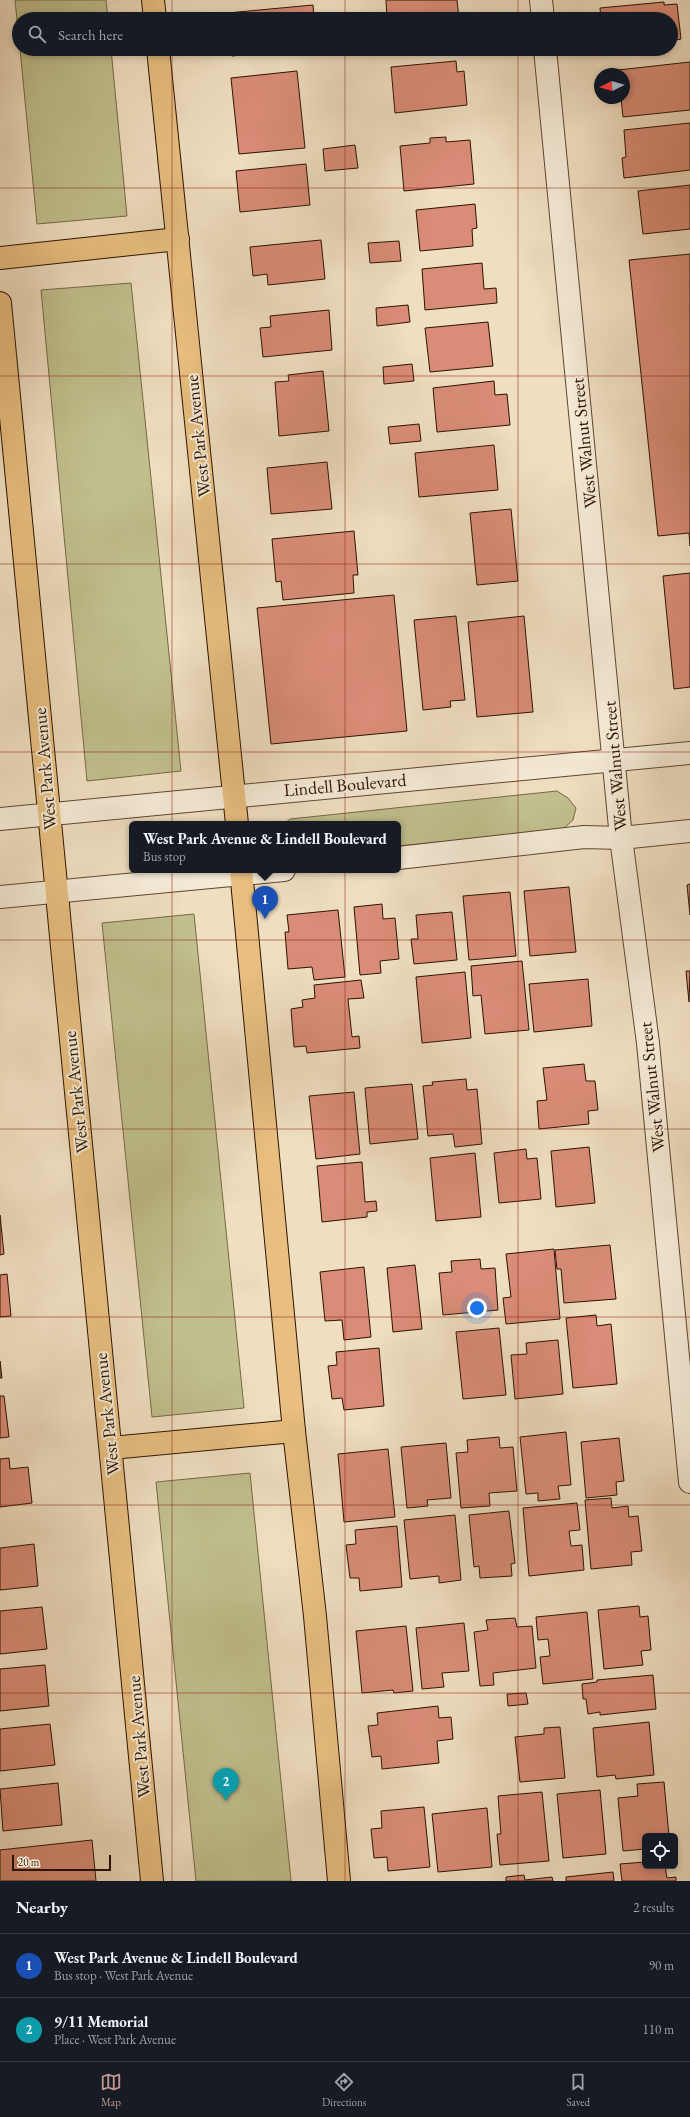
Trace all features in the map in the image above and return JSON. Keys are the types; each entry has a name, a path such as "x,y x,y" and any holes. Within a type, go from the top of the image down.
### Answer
{"highway":[{"path":"153,0 154,12"},
{"name":"West Park Avenue","path":"159,56 237,821"},
{"path":"0,258 178,239"},
{"name":"West Park Avenue","path":"0,303 152,1881"},
{"path":"242,873 294,1431 315,1616 339,1881"},
{"path":"111,1448 294,1431"}],"street":[{"path":"541,0 542,12"},
{"name":"West Walnut Street","path":"546,56 621,838 648,1043 690,1482"},
{"name":"Lindell Boulevard","path":"0,819 690,753"},
{"path":"401,858 584,838 621,838 690,831"},
{"path":"0,897 233,873"}],"shaded area":[{"path":"15,0 106,0 107,12 16,12"},
{"path":"21,56 112,56 127,216 37,224"},
{"path":"131,283 181,771 87,781 41,290"},
{"path":"557,791 568,798 576,808 573,820 562,830 401,846 401,821 288,821 290,819"},
{"path":"194,914 244,1408 152,1417 102,923"},
{"path":"250,1473 291,1881 196,1881 156,1482"}],"building":[{"path":"386,0 457,0 458,12 387,12"},
{"path":"664,2 664,5 677,4 678,12 600,12 600,8"},
{"path":"313,5 314,12 238,12"},
{"path":"678,13 681,39 678,40"},
{"path":"456,61 457,72 464,71 467,105 395,113 391,67"},
{"path":"690,62 690,110 623,117 622,104 630,104 630,69"},
{"path":"297,71 305,148 239,154 231,78"},
{"path":"690,123 690,170 624,178 622,158 626,157 624,130"},
{"path":"446,137 446,142 470,140 474,184 404,191 400,146 430,143 430,138"},
{"path":"355,145 358,168 325,171 323,149"},
{"path":"306,164 310,205 240,212 236,171"},
{"path":"690,185 690,229 643,234 638,191"},
{"path":"475,204 477,228 472,229 473,246 420,251 416,210"},
{"path":"321,240 325,279 268,285 267,274 253,276 250,247"},
{"path":"399,241 401,261 370,263 368,243"},
{"path":"690,254 690,546 689,533 658,536 629,260"},
{"path":"482,263 484,289 496,288 497,303 425,310 422,269"},
{"path":"408,305 410,322 377,326 376,308"},
{"path":"329,310 332,350 263,357 260,328 271,327 270,316"},
{"path":"488,322 493,366 430,372 425,328"},
{"path":"412,364 414,381 384,384 383,367"},
{"path":"323,371 329,431 279,436 275,382 289,381 288,375"},
{"path":"494,381 495,395 507,394 510,425 437,432 433,388"},
{"path":"419,424 421,441 390,444 388,427"},
{"path":"494,445 498,490 419,497 415,453"},
{"path":"327,462 332,509 271,514 267,468"},
{"path":"511,509 518,581 477,585 470,513"},
{"path":"354,531 358,575 353,575 354,593 283,600 281,581 276,582 272,539"},
{"path":"690,573 690,687 674,689 663,576"},
{"path":"394,595 407,731 271,744 257,608"},
{"path":"456,616 465,700 450,701 451,707 423,710 414,620"},
{"path":"524,616 533,712 477,717 468,622"},
{"path":"690,884 690,915 687,885"},
{"path":"569,887 576,952 530,956 524,891"},
{"path":"510,892 516,956 469,960 463,896"},
{"path":"382,904 383,919 395,918 399,959 380,961 381,973 360,975 354,907"},
{"path":"338,910 345,977 314,980 312,967 288,969 285,932 289,932 287,915"},
{"path":"452,912 457,960 414,964 411,939 418,939 416,915"},
{"path":"522,961 529,1030 485,1034 481,995 473,996 471,966"},
{"path":"686,971 690,971 689,1002"},
{"path":"465,972 471,1038 422,1043 416,977"},
{"path":"588,979 592,1026 534,1032 529,984"},
{"path":"361,980 364,998 348,999 352,1037 359,1036 360,1048 307,1053 306,1046 294,1047 291,1009 303,1007 302,1000 315,998 314,985"},
{"path":"584,1064 586,1081 595,1081 598,1110 588,1111 589,1124 539,1129 537,1101 547,1100 543,1068"},
{"path":"466,1079 467,1090 477,1089 482,1144 455,1147 453,1134 428,1136 423,1086 433,1085 432,1082"},
{"path":"412,1084 418,1139 370,1144 365,1088"},
{"path":"354,1092 360,1154 316,1159 309,1096"},
{"path":"589,1147 595,1203 556,1207 551,1151"},
{"path":"526,1149 527,1159 537,1158 541,1199 499,1203 494,1153"},
{"path":"475,1153 481,1217 436,1221 430,1158"},
{"path":"362,1162 365,1202 376,1201 377,1211 367,1212 367,1217 322,1222 317,1166"},
{"path":"0,1215 4,1254 0,1255"},
{"path":"610,1245 616,1299 564,1303 561,1269 557,1269 555,1250"},
{"path":"554,1249 560,1319 506,1324 503,1298 511,1297 506,1254"},
{"path":"480,1259 481,1269 495,1268 498,1310 443,1315 439,1273 452,1272 451,1261"},
{"path":"415,1265 422,1329 393,1332 387,1268"},
{"path":"364,1267 371,1337 344,1340 342,1320 325,1321 320,1272"},
{"path":"7,1274 11,1316 0,1317 0,1275"},
{"path":"596,1315 597,1326 611,1324 617,1384 573,1388 566,1318"},
{"path":"499,1328 506,1395 463,1399 456,1332"},
{"path":"558,1340 563,1394 515,1399 511,1355 527,1354 526,1343"},
{"path":"379,1348 384,1406 344,1410 342,1398 332,1399 328,1366 337,1365 336,1352"},
{"path":"0,1361 2,1378 0,1378"},
{"path":"0,1396 4,1396 9,1437 0,1438"},
{"path":"566,1432 571,1485 558,1486 560,1499 538,1501 538,1493 526,1494 520,1437"},
{"path":"499,1437 500,1448 513,1447 517,1491 489,1493 490,1506 461,1508 456,1453 468,1452 467,1440"},
{"path":"619,1438 624,1481 616,1482 617,1495 586,1498 581,1442"},
{"path":"446,1443 451,1498 427,1500 428,1506 407,1508 401,1447"},
{"path":"388,1449 395,1517 344,1522 338,1454"},
{"path":"9,1458 10,1469 28,1467 32,1503 0,1507 0,1459"},
{"path":"611,1498 612,1508 628,1506 629,1517 638,1516 642,1551 631,1552 632,1565 591,1569 585,1500"},
{"path":"577,1503 580,1530 569,1531 571,1546 582,1545 584,1570 529,1576 523,1508"},
{"path":"509,1511 515,1563 511,1564 512,1576 480,1578 479,1566 474,1567 469,1515"},
{"path":"455,1515 461,1580 439,1583 439,1576 410,1579 404,1520"},
{"path":"397,1526 402,1587 360,1591 359,1578 350,1578 346,1545 356,1544 355,1530"},
{"path":"34,1544 38,1586 0,1590 0,1548"},
{"path":"639,1606 640,1617 648,1616 651,1650 641,1651 643,1665 604,1669 598,1610"},
{"path":"42,1607 47,1649 0,1654 0,1611"},
{"path":"587,1612 593,1679 543,1684 540,1657 550,1656 548,1639 538,1640 536,1617"},
{"path":"515,1618 517,1627 532,1626 536,1668 493,1673 494,1685 480,1686 474,1632 488,1630 486,1620"},
{"path":"464,1623 469,1671 442,1673 444,1687 422,1689 416,1628"},
{"path":"406,1626 413,1691 394,1693 393,1690 362,1693 356,1631"},
{"path":"45,1665 49,1706 0,1711 0,1669"},
{"path":"653,1675 656,1709 600,1715 600,1712 588,1714 586,1699 583,1699 582,1684 597,1682 597,1680"},
{"path":"526,1693 528,1704 508,1706 507,1694"},
{"path":"438,1706 439,1718 451,1717 453,1739 437,1741 439,1763 382,1769 381,1756 372,1757 368,1726 378,1725 377,1713"},
{"path":"649,1722 654,1775 616,1779 615,1775 597,1777 593,1728"},
{"path":"50,1724 55,1765 0,1771 0,1729"},
{"path":"560,1727 565,1778 520,1782 515,1737 544,1734 544,1728"},
{"path":"664,1782 669,1833 642,1833 642,1849 623,1851 618,1798 638,1796 637,1784"},
{"path":"58,1783 62,1825 3,1831 0,1789"},
{"path":"600,1790 606,1854 563,1858 557,1794"},
{"path":"542,1792 549,1861 500,1865 497,1834 501,1834 498,1796"},
{"path":"424,1807 430,1867 388,1871 387,1857 374,1858 371,1829 382,1828 381,1811"},
{"path":"487,1808 492,1867 438,1872 432,1814"},
{"path":"92,1840 96,1881 0,1881 0,1850"},
{"path":"642,1862 642,1869 666,1869 667,1878 676,1877 676,1881 622,1881 620,1864"},
{"path":"613,1872 614,1881 566,1881 566,1877"},
{"path":"524,1875 525,1880 552,1877 553,1881 506,1881 506,1877"}],"place":[{"name":"West Park Avenue & Lindell Boulevard","path":"265,919"},
{"name":"9/11 Memorial","path":"226,1801"}]}
